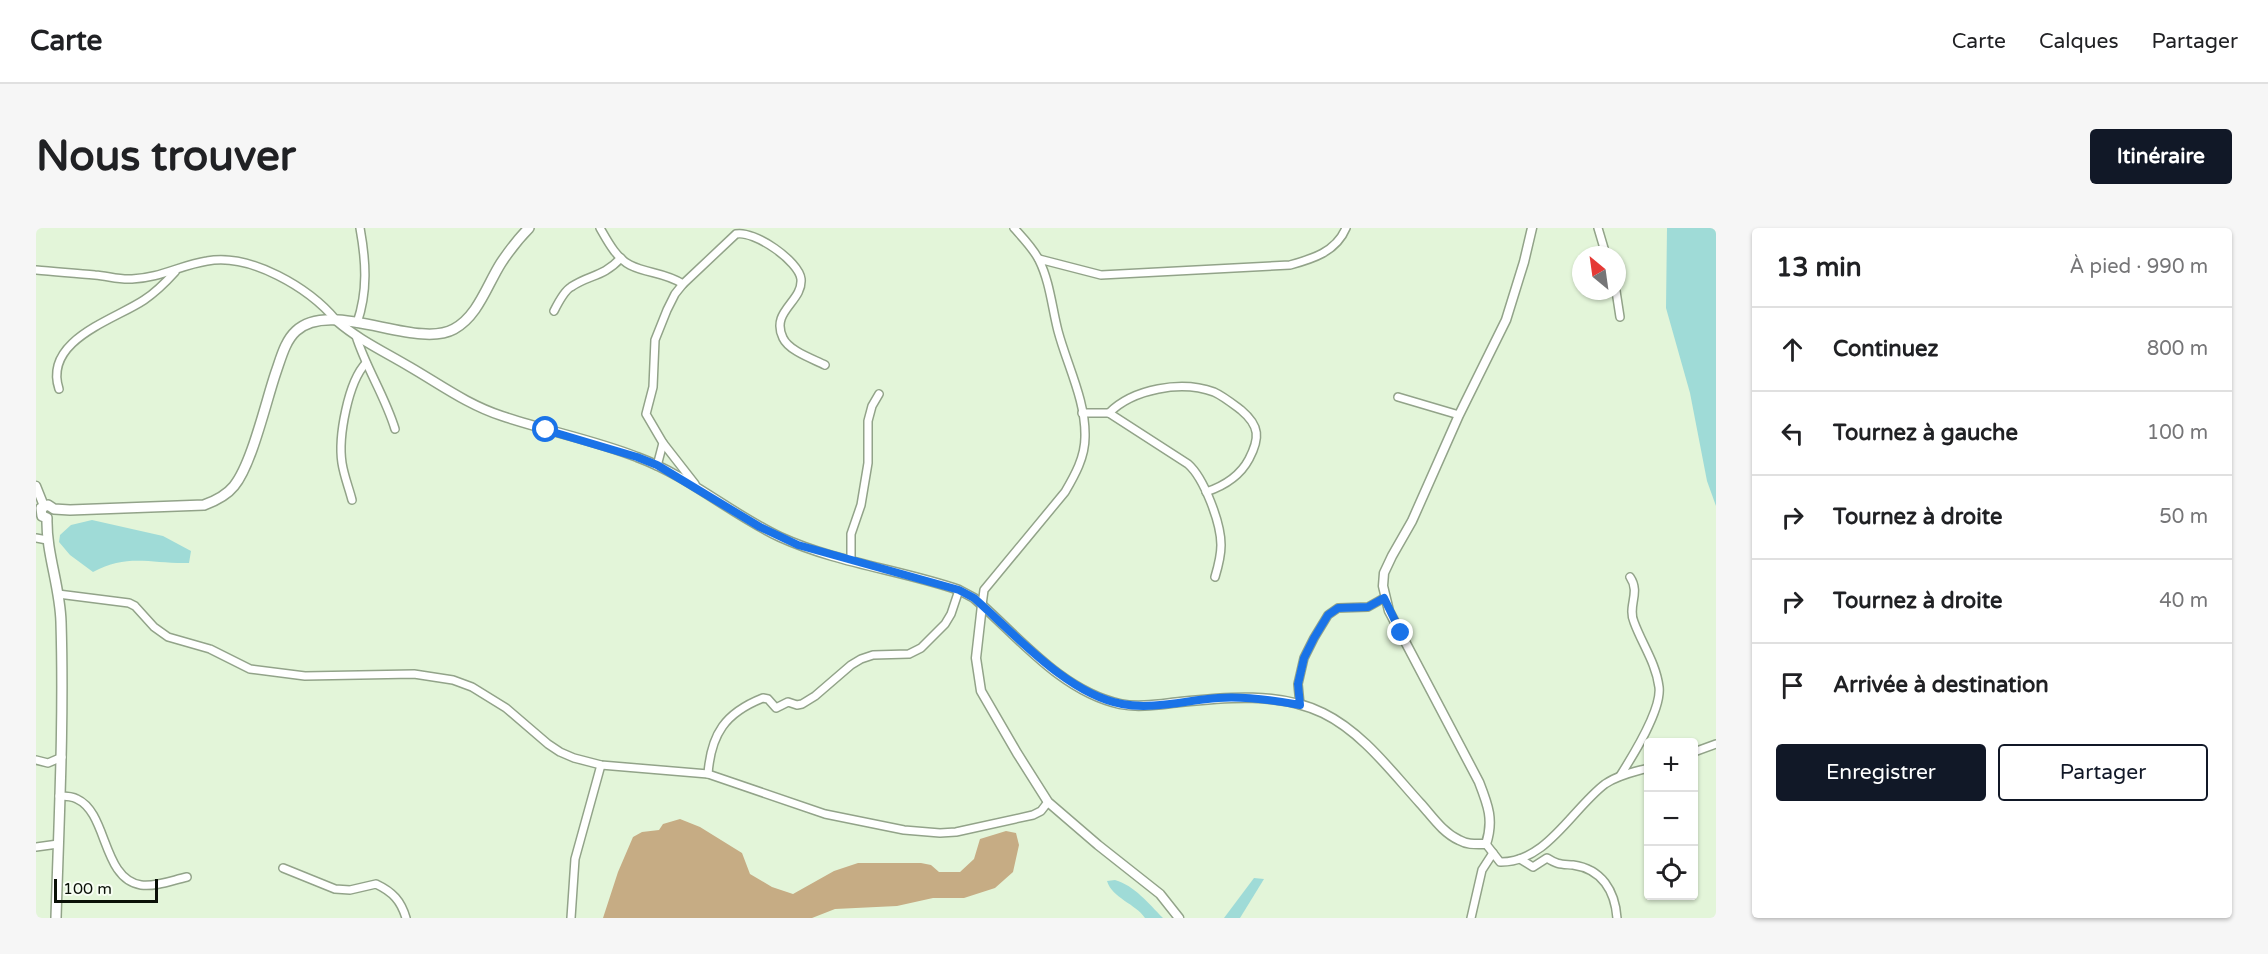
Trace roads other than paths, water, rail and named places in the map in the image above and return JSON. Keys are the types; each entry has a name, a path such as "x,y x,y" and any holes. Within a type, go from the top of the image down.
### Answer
{"highway":[{"path":"56,918 62,757 61,630 58,594 47,540 47,518 52,516 49,508 204,505 222,497 233,488 245,469 287,343 294,332 304,325 319,320 357,323 434,335 455,328 474,310 501,262 529,228"}],"main road":[{"path":"337,321 356,336 477,407 657,465 760,527 798,545 959,590 982,605 1057,672 1106,700 1142,705 1220,698 1254,698 1300,705 1321,712 1340,722 1359,738 1450,835 1472,845 1486,844 1491,829 1490,817 1479,782 1426,684 1384,598 1384,573 1412,521 1459,415 1506,320 1532,228"},
{"path":"36,486 49,508"},
{"path":"982,605 976,658 981,691 1048,802 1160,894 1179,918"}],"street":[{"path":"357,323 364,302 366,282 360,228"},
{"path":"600,228 621,258 628,264 665,274 683,284"},
{"path":"982,605 984,590 1065,492 1075,475 1085,447 1086,434 1082,413 1039,260 1014,228"},
{"path":"1039,260 1101,275 1290,265 1320,256 1336,243 1346,228"},
{"path":"1598,228 1603,246"},
{"path":"699,490 663,443 646,414 653,387 653,351 659,326 675,294 737,231 755,236 792,264 799,273 801,279 798,294 787,306 780,320 782,337 790,346 825,365"},
{"path":"554,311 571,287 605,272 621,258"},
{"path":"36,270 130,280 154,277 214,260 253,266 272,273 297,287 321,304 337,321"},
{"path":"59,389 56,368 63,355 74,343 87,330 147,298 176,271"},
{"path":"1617,300 1620,317"},
{"path":"356,336 395,429"},
{"path":"352,500 342,464 342,439 356,375 366,363"},
{"path":"1109,413 1143,392 1175,388 1214,392 1245,414 1256,428 1257,434 1252,452 1233,479 1206,492"},
{"path":"851,561 851,534 861,505 868,463 868,422 872,406 879,394"},
{"path":"1398,397 1459,415"},
{"path":"1082,413 1109,413 1188,464 1199,477 1215,514 1221,543 1215,577"},
{"path":"657,465 663,443"},
{"path":"36,537 47,540"},
{"path":"1620,776 1648,727 1659,689 1652,662 1632,617 1635,587 1630,578"},
{"path":"708,774 714,737 730,718 763,698 768,699 775,708 788,702 794,705 802,704 833,682 851,665 867,656 909,654 915,651 945,624 959,590"},
{"path":"58,594 129,603 168,637 210,649 250,669 305,676 414,674 453,680 472,687 506,708 548,744 574,758 601,765 708,774 825,814 904,830 940,833 973,829 1033,815 1041,811 1048,802"},
{"path":"1300,705 1298,684 1304,658 1328,615 1338,608 1368,607 1384,598"},
{"path":"1698,751 1716,744"},
{"path":"36,760 48,762 62,757"},
{"path":"571,918 575,859 601,765"},
{"path":"1486,844 1500,862 1520,859 1545,844 1593,794 1620,776 1644,769"},
{"path":"59,796 76,798 87,807 98,825 115,864 129,881 142,885 187,877"},
{"path":"36,847 57,844"},
{"path":"1471,918 1482,870 1493,853"},
{"path":"1520,859 1533,867 1546,858 1556,864 1590,870 1607,883 1613,896 1617,918"},
{"path":"283,868 335,889 350,890 376,884 396,897 406,918"}],"water":[{"path":"1667,228 1716,228 1716,506 1707,481 1690,393 1666,308"},
{"path":"92,520 163,536 191,551 189,563 129,561 106,566 93,572 70,555 59,542 60,535 71,525"},
{"path":"1254,878 1264,879 1240,918 1224,918"},
{"path":"1115,880 1135,891 1163,918 1145,918 1110,887 1107,881"}]}
